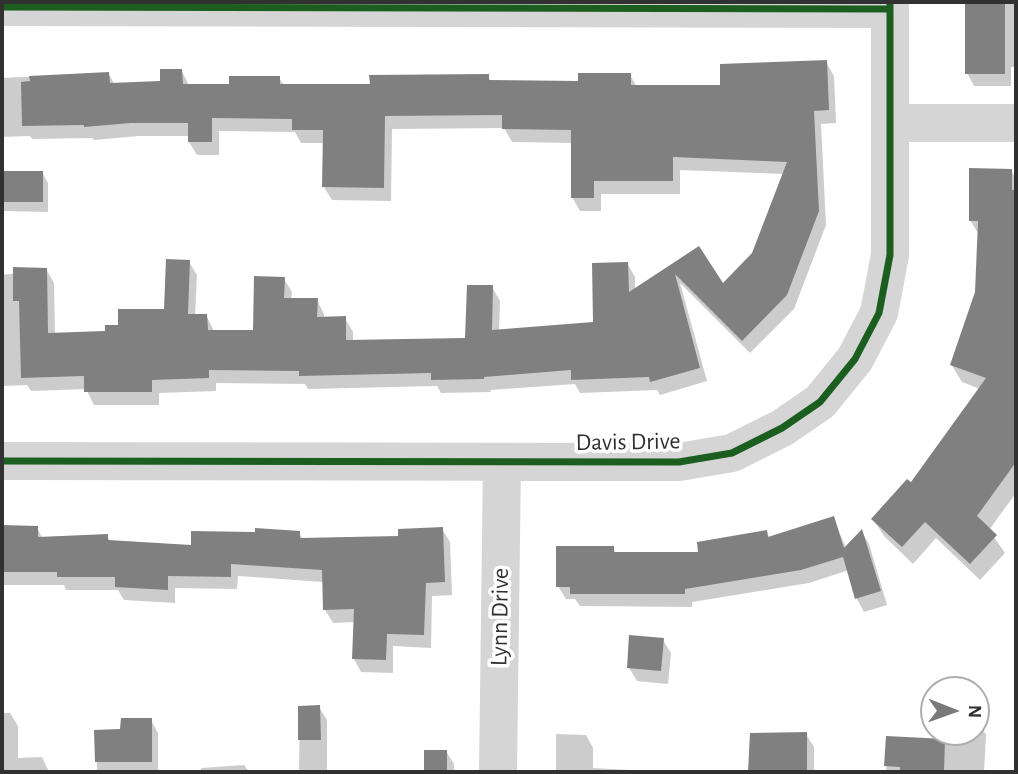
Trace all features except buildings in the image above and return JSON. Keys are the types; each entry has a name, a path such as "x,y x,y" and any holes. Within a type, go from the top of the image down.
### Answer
{"street":[{"path":"2,7 890,5"},
{"name":"Davis Drive","path":"2,461 679,462 732,453 782,428 820,402 855,359 879,313 890,255 890,5"},
{"path":"891,123 1016,123"},
{"name":"Lynn Drive","path":"498,772 502,462"}],"cycle path":[{"path":"2,461 679,462 732,453 782,428 820,402 855,359 879,313 890,255 890,2"},
{"path":"2,7 890,9"}]}
